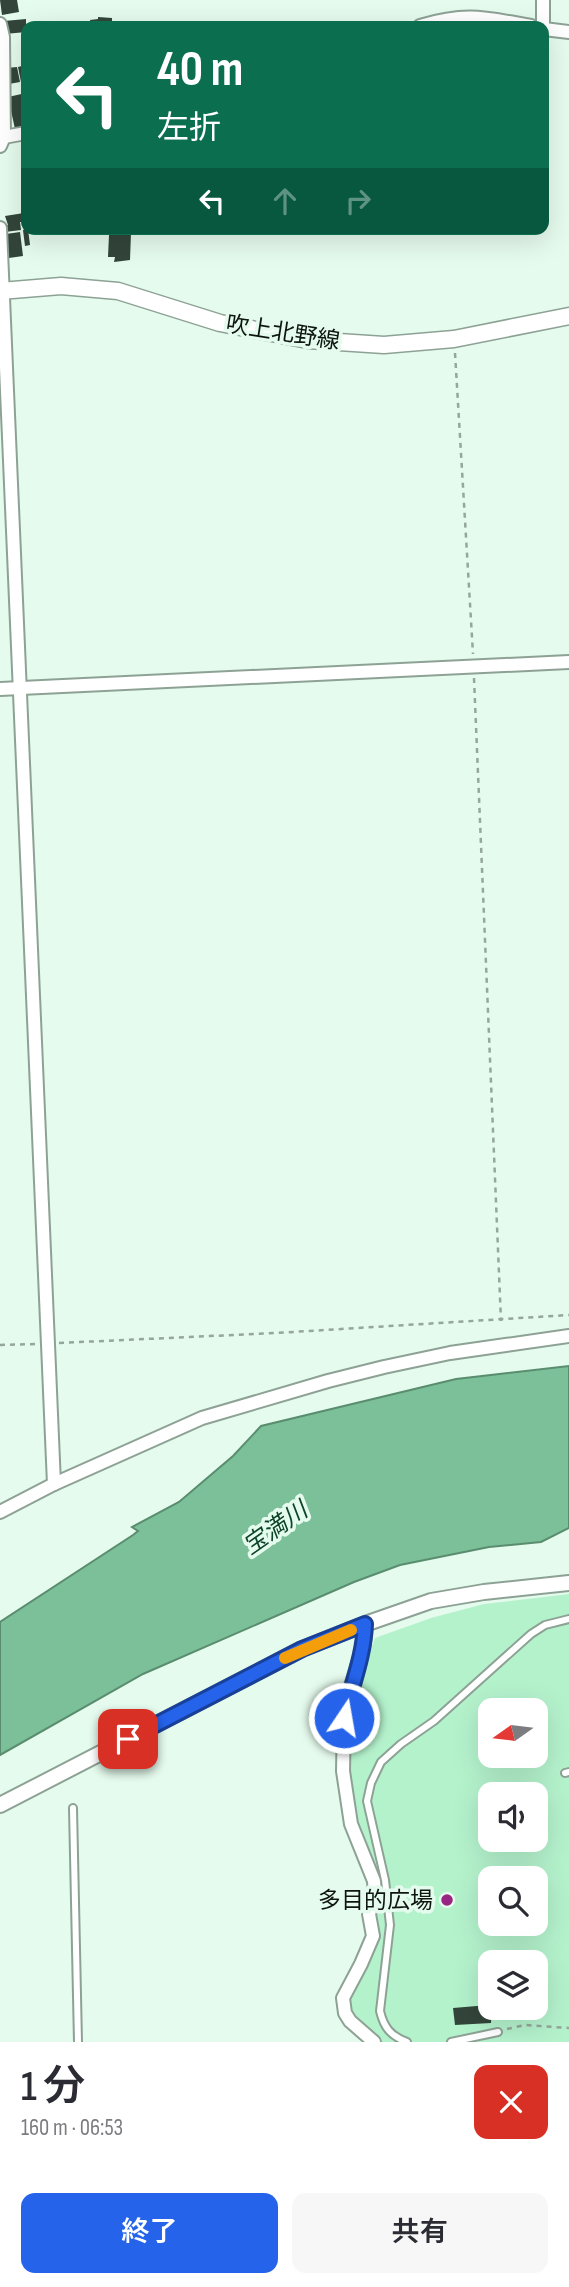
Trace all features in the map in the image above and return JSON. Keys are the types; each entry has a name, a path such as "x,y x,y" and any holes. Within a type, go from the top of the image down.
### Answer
{"main road":[{"name":"吹上北野線","path":"1,291 61,286 118,291 220,323 308,340 384,345 454,339 569,316"}],"street":[{"path":"543,0 544,21"},
{"path":"436,21 473,16 502,21"},
{"path":"0,24 3,37 2,141 21,135"},
{"path":"549,28 569,32"},
{"path":"0,228 54,1484"},
{"path":"0,689 569,662"},
{"path":"0,1512 54,1484 202,1418 328,1381 450,1353 569,1336"},
{"path":"0,1805 302,1649 365,1624 431,1601 569,1583"},
{"path":"365,1624 364,1644 344,1718 343,1758 351,1824 374,1881 375,1895 369,1914 373,1936 343,1998 345,2013 350,2021 374,2042"}],"lane":[{"path":"407,2042 392,2035 383,2024 380,2011 390,1925 385,1880 367,1801 371,1783 382,1762 401,1744 434,1721 531,1634 544,1625 569,1619"},
{"path":"73,1808 78,2042"},
{"path":"451,2042 498,2032"}],"path":[{"path":"454,339 474,666 501,1321"},
{"path":"0,1345 501,1321 569,1315"},
{"path":"498,2032 525,2025 569,2028"}],"shaded area":[{"path":"569,1594 569,2042 380,2042 351,2016 347,2000 377,1900 351,1803 347,1762 349,1721 358,1685 375,1638 431,1618 484,1604"}],"water":[{"name":"宝満川","path":"569,1366 569,1528 541,1542 489,1547 400,1565 354,1582 143,1674 0,1755 0,1622 138,1531 132,1527 179,1502 233,1456 261,1426 456,1379"}],"building":[{"path":"0,0 17,0 19,12 2,15"},
{"path":"112,18 112,21 90,21"},
{"path":"26,19 21,21 21,32 5,34 4,21"},
{"path":"17,67 20,82 9,84 6,68"},
{"path":"21,94 21,127 15,129 8,97"},
{"path":"21,213 21,230 5,232 4,225 8,225 5,216"},
{"path":"20,232 23,256 9,258 6,234"},
{"path":"24,235 29,235 30,245 25,246"},
{"path":"109,235 131,235 130,260 114,262 115,257 108,257"},
{"path":"478,2006 478,2020 491,2020 491,2023 455,2025 453,2008"}],"slow traffic":[{"path":"285,1658 351,1630"}],"place":[{"name":"多目的広場","path":"447,1900"}],"route":[{"path":"128,1739 302,1649 365,1624 364,1644 344,1718"}]}
